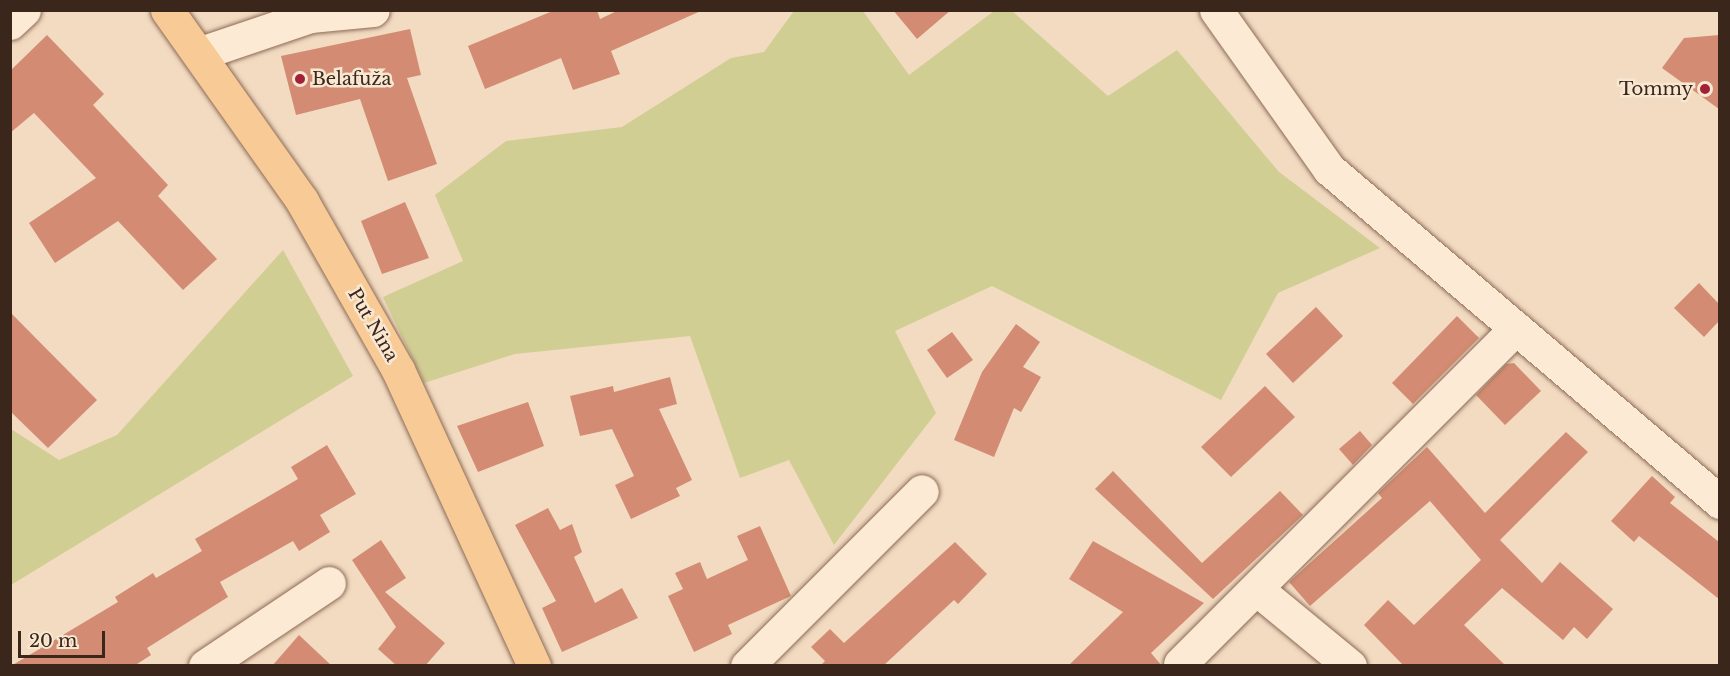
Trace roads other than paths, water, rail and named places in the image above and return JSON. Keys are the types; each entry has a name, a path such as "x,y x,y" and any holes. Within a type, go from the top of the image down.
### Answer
{"main road":[{"name":"Put Nina","path":"167,10 201,53 302,201 398,370 534,666"}],"street":[{"path":"10,23 24,10"},
{"path":"201,53 310,16 373,10"},
{"path":"1216,10 1329,169 1719,502"},
{"path":"1180,664 1259,591 1516,328"},
{"path":"747,666 922,491"},
{"path":"205,666 329,583"},
{"path":"1259,591 1350,666"}],"place":[{"name":"Belafuža","path":"300,79"},
{"name":"Tommy","path":"1705,89"}]}
